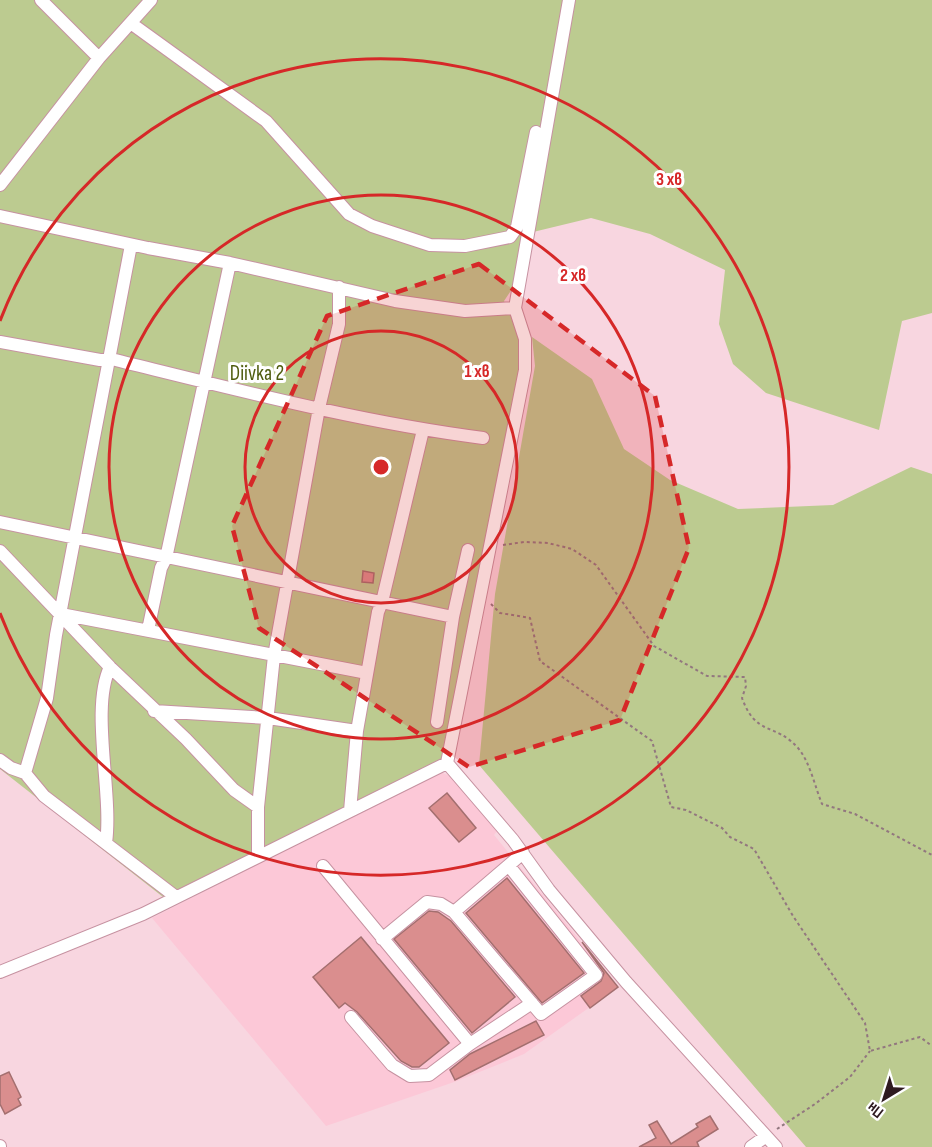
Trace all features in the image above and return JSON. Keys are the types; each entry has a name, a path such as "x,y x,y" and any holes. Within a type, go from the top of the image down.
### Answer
{"street":[{"path":"41,0 99,58"},
{"path":"0,185 99,58 132,24 151,0"},
{"path":"447,764 525,370 525,339 514,308 569,0"},
{"path":"132,24 266,121 349,214 372,226 430,245 465,246 510,237 517,227 536,132"},
{"path":"0,216 131,245 230,263 395,301 465,311 514,308"},
{"path":"25,773 47,698 74,539 111,359 131,245"},
{"path":"148,630 161,568 166,558 230,263"},
{"path":"258,856 258,807 274,656 319,408 339,324 339,287"},
{"path":"0,342 100,360 111,359 319,408 423,430 483,438"},
{"path":"350,811 357,731 366,673 378,612 423,430"},
{"path":"0,522 453,617"},
{"path":"437,722 453,617 468,550"},
{"path":"0,551 154,711 186,739 234,790 258,807"},
{"path":"61,614 366,673"},
{"path":"106,843 110,818 103,718 105,677 110,667"},
{"path":"154,711 268,718 357,731"},
{"path":"0,760 25,773 44,796 176,897"},
{"path":"0,972 143,914 447,764"},
{"path":"447,764 523,853 549,890 619,973 776,1147"},
{"path":"454,912 523,853"},
{"path":"323,866 470,1044"},
{"path":"382,939 427,902 441,904 454,912 541,1014 596,975 509,866"},
{"path":"351,1017 393,1065 410,1076 429,1075 470,1044 532,1003"},
{"path":"751,1147 765,1137"}],"path":[{"path":"490,547 524,542 548,543 572,549 596,565 654,646 707,676 745,676 747,686 742,698 748,715 757,725 783,735 800,750 822,804 855,814 932,855"},
{"path":"479,595 500,613 530,618 540,661 652,741 671,807 686,810 722,828 730,837 754,849 793,916 865,1023 870,1051"},
{"path":"765,1137 815,1104 850,1077 870,1051 920,1037 932,1046"}],"highlighted area":[{"path":"479,264 655,396 689,548 620,720 469,767 259,628 232,526 327,316"}],"shaded area":[{"path":"440,772 450,776 498,830 494,835 618,987 524,1054 457,1081 326,1126 152,918"}],"green space":[{"name":"Diivka 2","path":"0,0 567,0 512,289 504,301 519,330 520,368 447,754 429,770 243,862 163,897 0,769"},
{"path":"572,0 932,0 932,313 902,321 879,430 766,393 733,364 719,324 725,270 650,234 591,218 529,233"},
{"path":"532,337 592,379 624,449 670,480 738,509 833,505 911,467 932,474 932,1147 806,1147 479,765 495,594 535,366"}],"building":[{"path":"363,571 374,573 373,583 362,582"},
{"path":"447,793 476,828 459,842 429,808"},
{"path":"507,878 584,973 542,1003 466,913"},
{"path":"429,911 438,912 451,921 515,997 472,1033 394,939"},
{"path":"361,937 449,1043 419,1067 412,1067 401,1061 357,1012 345,1003 339,1008 313,977"},
{"path":"582,942 618,987 590,1008 581,996 601,981 604,973"},
{"path":"536,1021 544,1035 455,1080 450,1070 470,1054"},
{"path":"9,1072 21,1097 18,1099 21,1105 5,1114 0,1104 0,1076"},
{"path":"710,1116 718,1129 697,1142 699,1147 639,1147 656,1138 649,1125 657,1121 671,1144 698,1127 696,1124"}]}
